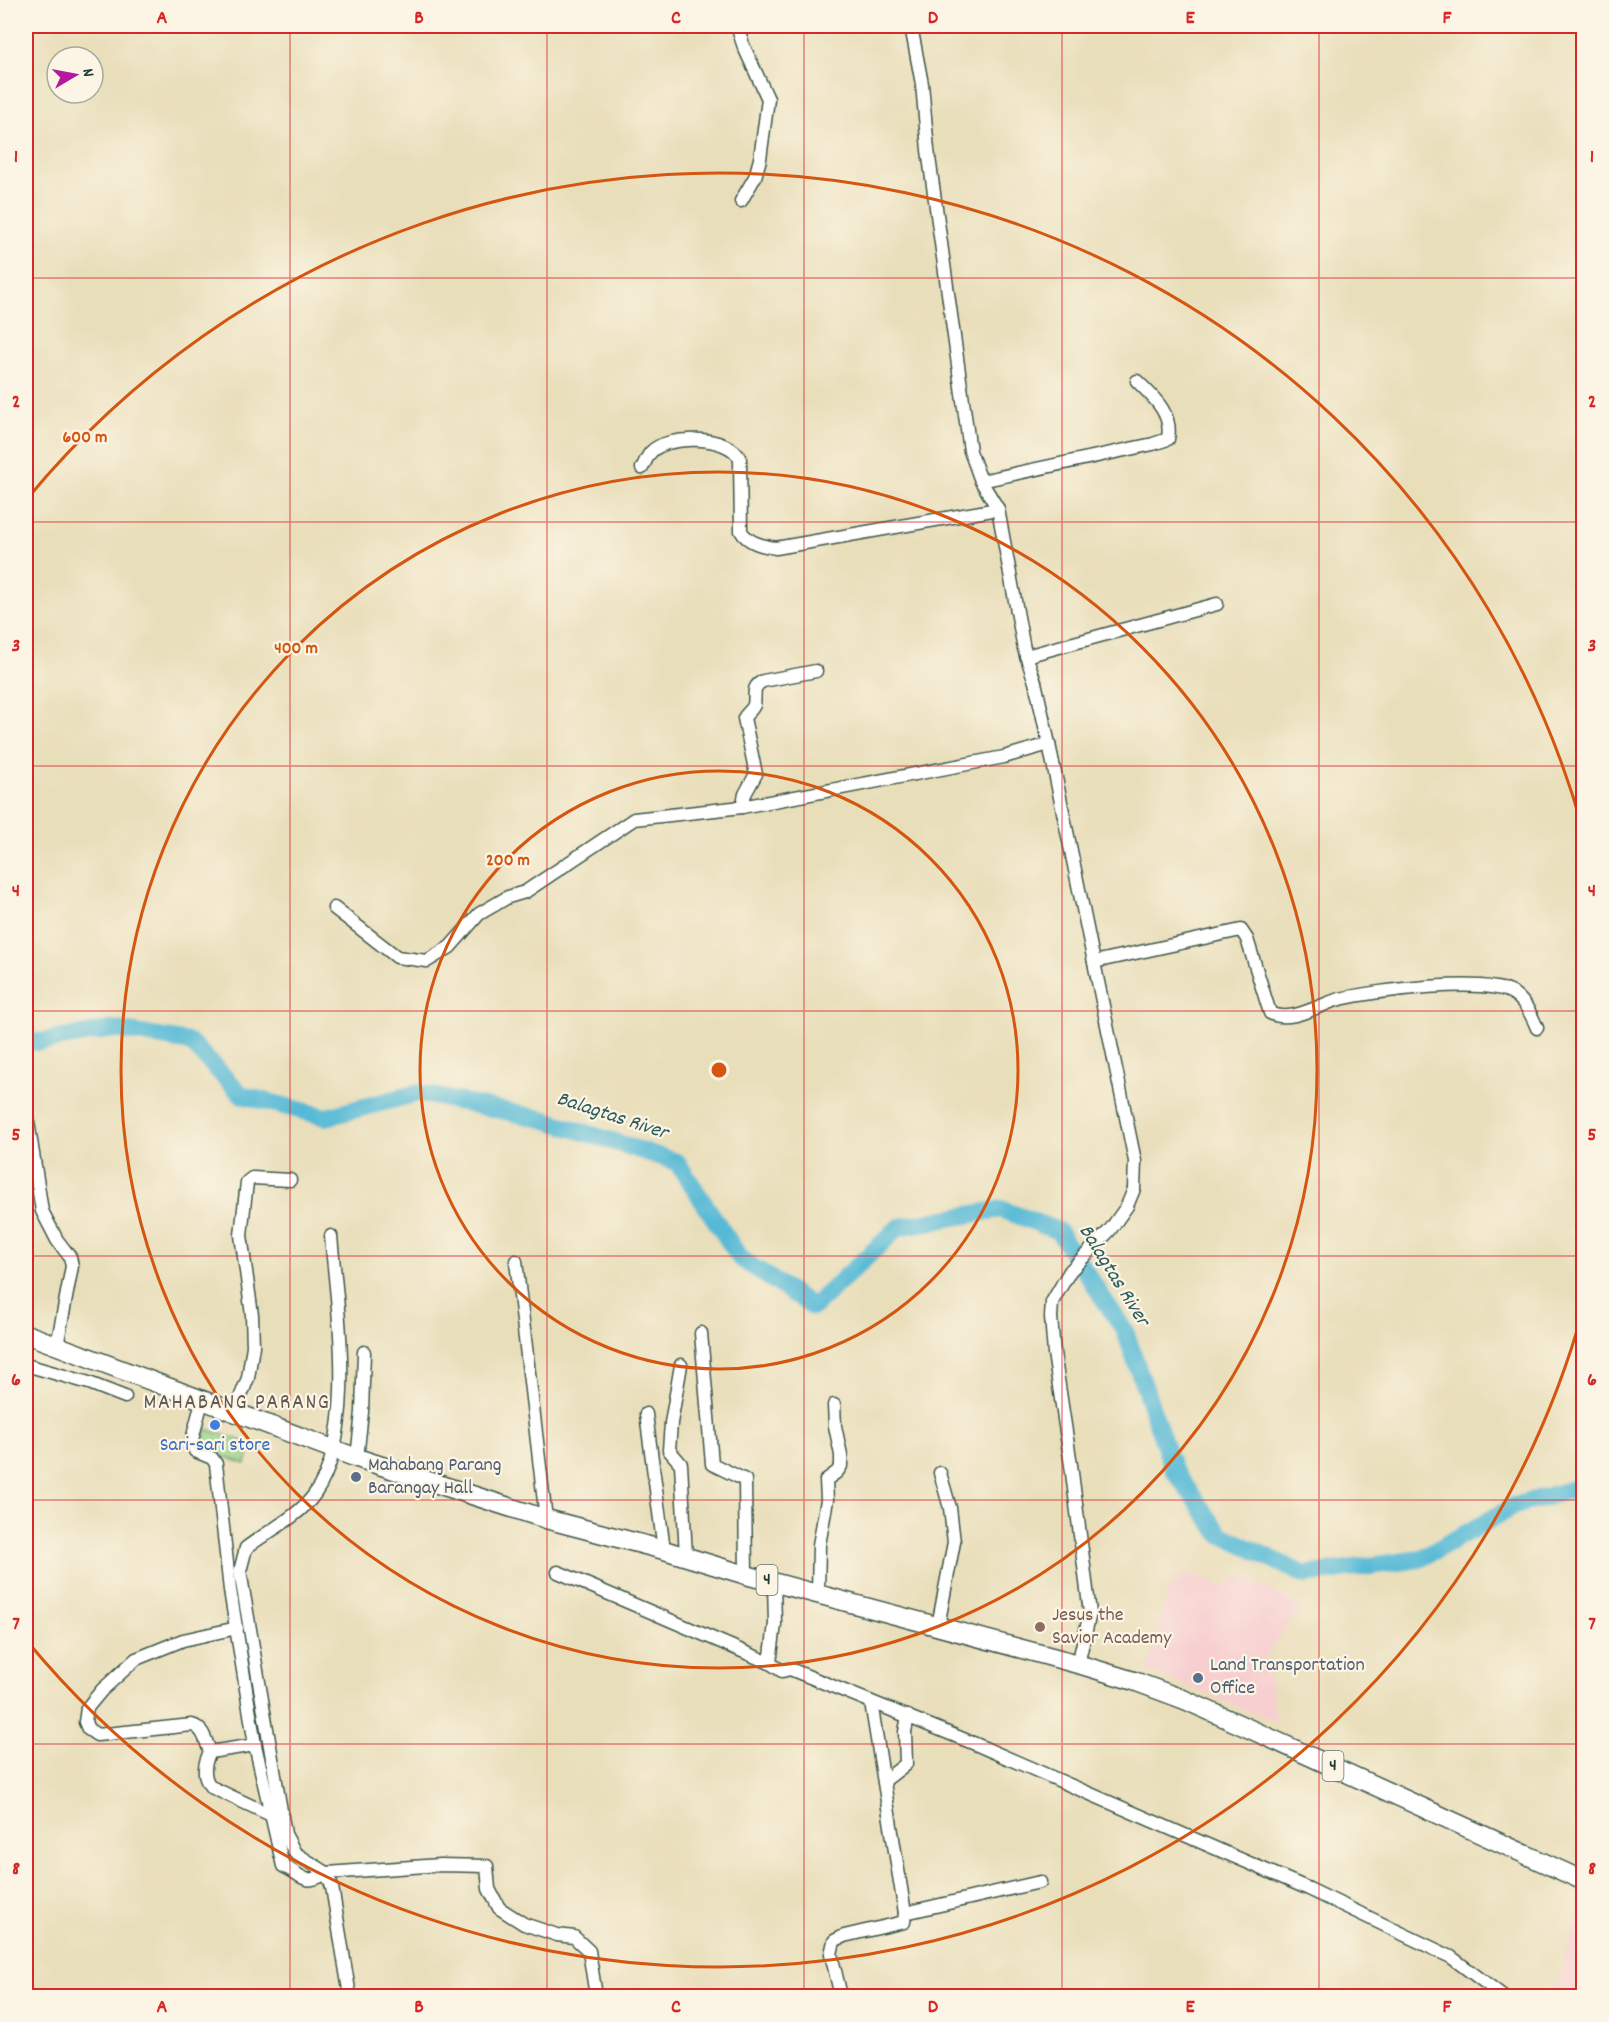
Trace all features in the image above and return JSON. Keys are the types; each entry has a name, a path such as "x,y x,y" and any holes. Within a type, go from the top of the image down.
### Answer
{"highway":[{"name":"4","path":"26,1334 357,1458 546,1519 1134,1681 1185,1700 1584,1881"}],"street":[{"path":"737,26 768,99 758,168 741,201"},
{"path":"911,26 922,84 928,150 970,451 981,481 998,509 1026,656 1035,681 1049,744 1135,1161 1134,1190 1126,1206 1110,1230 1070,1271 1052,1302 1054,1353 1090,1613 1078,1664"},
{"path":"981,481 1168,439 1170,430 1168,420 1161,405 1137,381"},
{"path":"642,468 651,451 658,447 700,439 722,442 737,453 740,459 741,531 745,537 755,543 776,548 998,509"},
{"path":"1026,656 1217,604"},
{"path":"742,807 745,794 756,774 744,718 753,709 754,689 763,681 816,671"},
{"path":"334,908 397,957 427,961 450,947 479,914 508,897 525,892 634,819 742,807 1004,757 1049,744"},
{"path":"1094,962 1241,930 1247,939 1270,1013 1276,1016 1311,1011 1339,999 1413,987 1491,986 1513,994 1529,1010 1537,1028"},
{"path":"26,1109 38,1199 57,1240 70,1257 72,1266 57,1346"},
{"path":"234,1413 248,1378 253,1346 252,1315 241,1235 247,1182 252,1178 290,1180"},
{"path":"331,1236 341,1362 340,1425 328,1467 315,1494 302,1508 246,1548 240,1571 285,1834 295,1853 327,1873 332,1887 350,1996"},
{"path":"516,1261 546,1519"},
{"path":"701,1333 712,1464 745,1480 746,1575"},
{"path":"357,1458 362,1412 363,1352"},
{"path":"26,1365 89,1383 125,1397"},
{"path":"681,1365 670,1423 669,1450 681,1464 686,1556"},
{"path":"202,1401 192,1440 195,1451 212,1458 216,1464 230,1590 255,1745 283,1866 291,1869 302,1879 316,1879 327,1873 440,1865 488,1866 489,1889 499,1908 524,1924 557,1935 574,1936 589,1951 596,1996"},
{"path":"818,1594 819,1545 826,1506 826,1480 841,1466 842,1455 835,1426 834,1405"},
{"path":"646,1414 664,1550"},
{"path":"938,1626 954,1542 950,1508 940,1473"},
{"path":"558,1572 771,1663 782,1671 790,1669 908,1716 1309,1889 1451,1957 1503,1996"},
{"path":"771,1663 775,1624 774,1581"},
{"path":"210,1752 202,1732 198,1727 192,1725 96,1735 88,1729 84,1722 85,1715 87,1708 102,1690 136,1659 183,1640 237,1628"},
{"path":"841,1996 831,1954 834,1941 844,1936 904,1922 905,1913 871,1701"},
{"path":"884,1781 906,1764 905,1732 908,1716"},
{"path":"210,1752 255,1745"},
{"path":"210,1752 205,1761 207,1783 271,1815"},
{"path":"905,1913 1040,1882"}],"shaded area":[{"path":"1185,1572 1226,1588 1239,1575 1301,1606 1265,1657 1277,1722 1148,1671 1168,1590"},
{"path":"1579,1912 1584,1914 1583,1996 1552,1996"}],"green space":[{"path":"206,1429 252,1444 246,1464 200,1449"}],"waterway":[{"name":"Balagtas River","path":"26,1041 40,1042 113,1029 190,1042 242,1095 326,1117 418,1093 543,1119 677,1162 740,1258 813,1307 899,1227 1001,1209 1058,1231 1125,1331 1173,1469 1220,1534 1305,1575 1420,1559 1514,1506 1584,1486"}],"place":[{"name":"Sari-sari store","path":"215,1425"},
{"name":"Mahabang Parang Barangay Hall","path":"356,1477"},
{"name":"Jesus the Savior Academy","path":"1040,1627"},
{"name":"Land Transportation Office","path":"1198,1678"}],"district":[{"name":"MAHABANG PARANG","path":"237,1403"}]}
